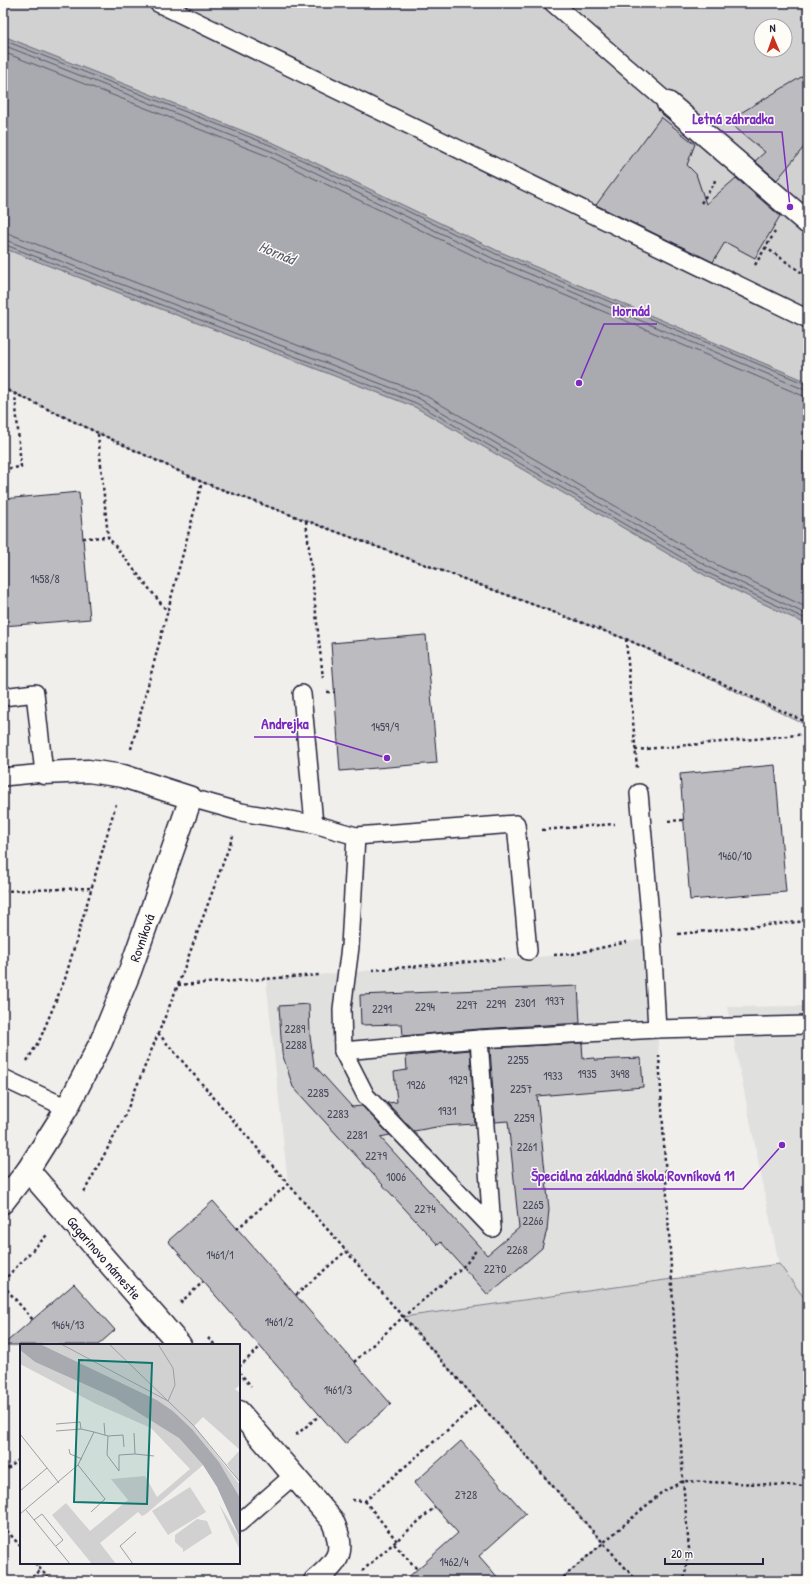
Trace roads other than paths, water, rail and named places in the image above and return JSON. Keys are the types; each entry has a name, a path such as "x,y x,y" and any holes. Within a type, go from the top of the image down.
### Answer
{"street":[{"path":"668,103 808,224"},
{"path":"44,773 88,770 123,776 191,798"},
{"name":"Rovníková","path":"3,1202 28,1170 67,1108 101,1042 130,971 191,798"},
{"name":"Gagarinovo námestie","path":"28,1170 179,1344"},
{"path":"240,1413 332,1520 339,1536 340,1551 330,1568 315,1581"}],"lane":[{"path":"158,3 808,319"},
{"path":"553,3 668,103"},
{"path":"3,697 35,693 44,773 3,777"},
{"path":"302,694 314,824"},
{"path":"639,793 652,937 657,1029"},
{"path":"191,798 241,812 314,824 356,836 516,824 528,951"},
{"path":"356,836 350,947 342,1009 344,1051 366,1096 492,1228 479,1039"},
{"path":"344,1051 479,1039 657,1029 808,1025"},
{"path":"3,1078 67,1108"},
{"path":"240,1522 294,1475"}],"water":[{"path":"3,36 276,144 498,251 808,382 808,625 708,577 415,407 3,248"}],"place":[{"name":"Letná záhradka","path":"790,207"},
{"name":"Hornád","path":"579,383"},
{"name":"Andrejka","path":"387,758"},
{"name":"Špeciálna základná škola Rovníková 11","path":"782,1145"}]}
